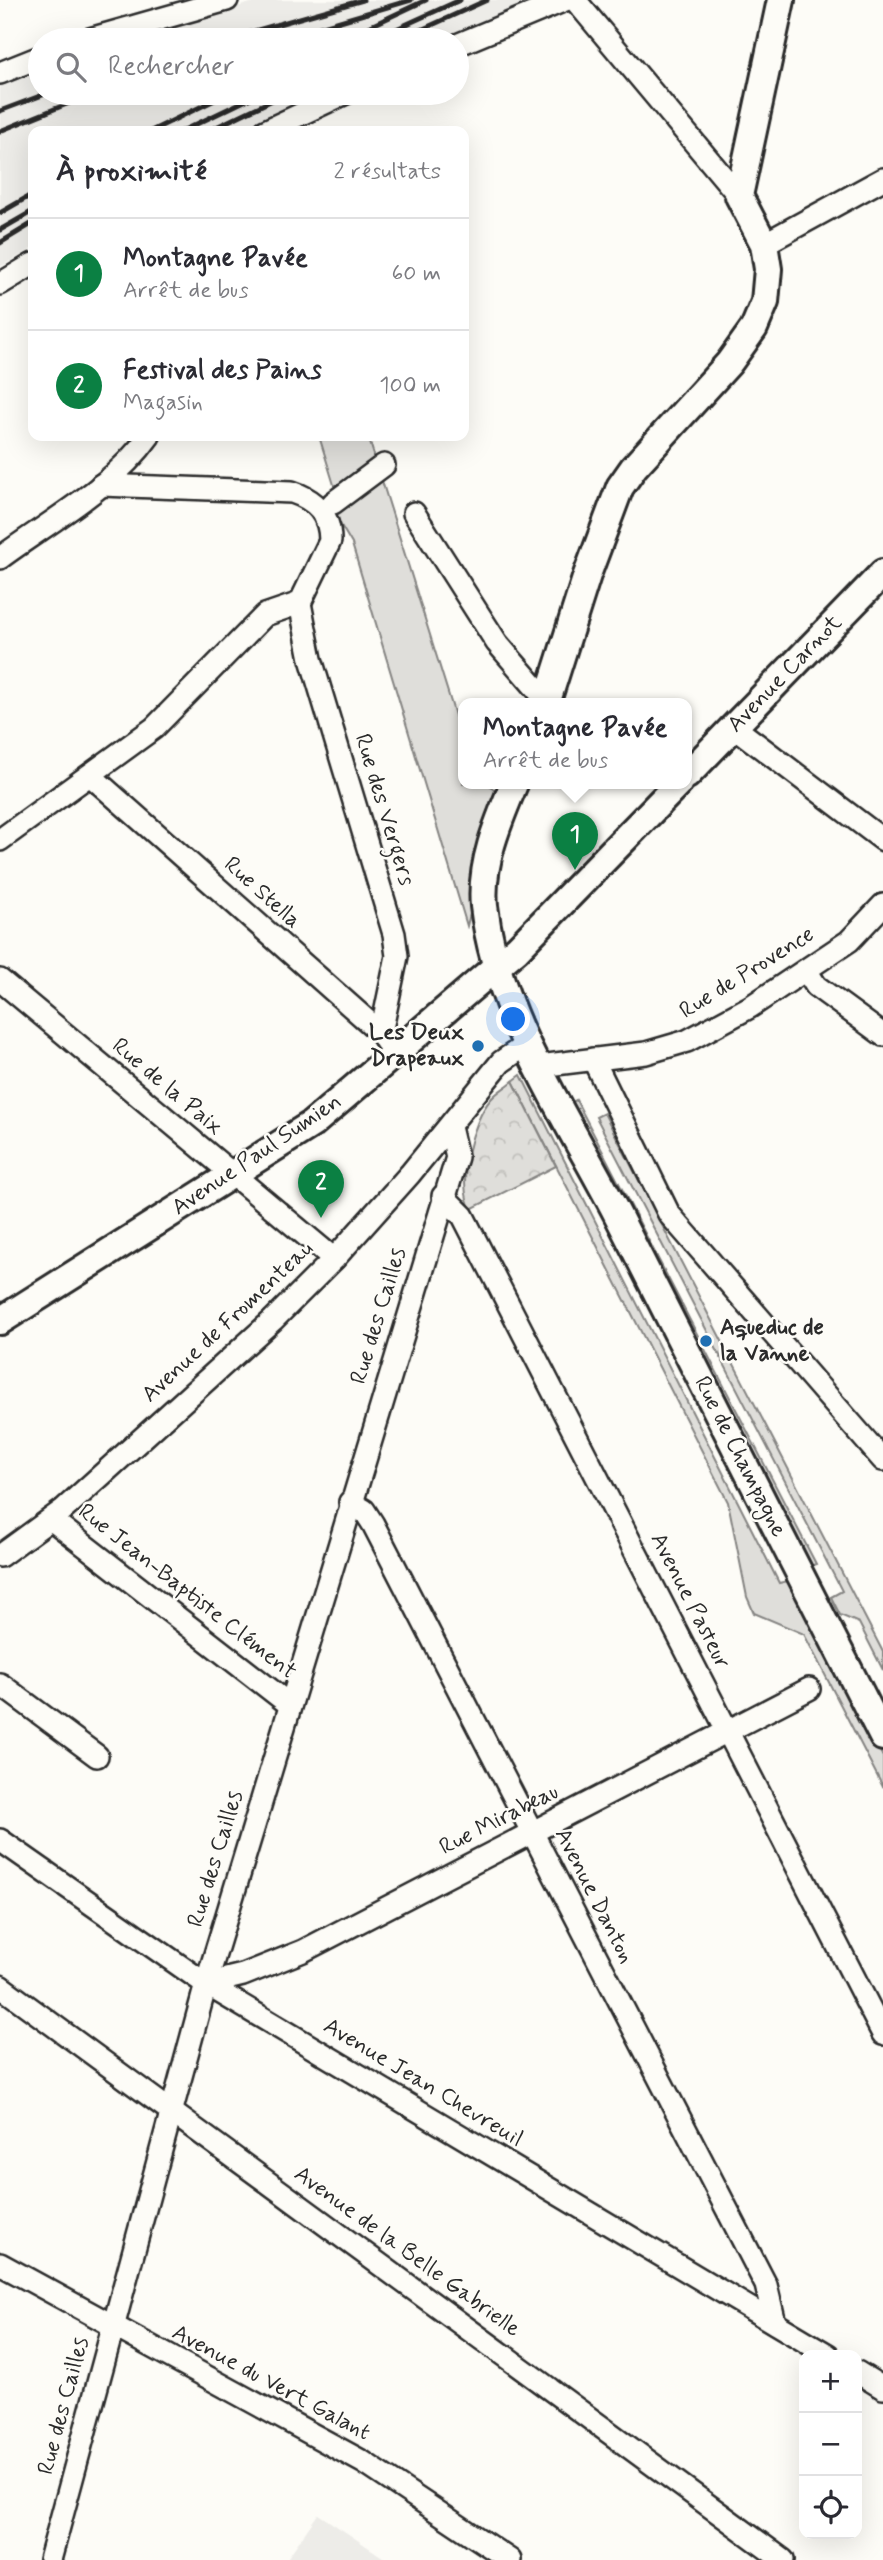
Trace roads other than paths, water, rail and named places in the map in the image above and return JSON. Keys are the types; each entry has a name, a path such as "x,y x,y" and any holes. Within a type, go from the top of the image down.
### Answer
{"street":[{"path":"128,28 227,0"},
{"path":"469,40 565,0"},
{"path":"547,698 587,575 620,487 634,467 729,363 754,328 765,302 768,269 764,244 739,196 575,0"},
{"path":"739,196 781,0"},
{"path":"0,73 28,62"},
{"path":"276,126 320,105"},
{"path":"764,244 883,179"},
{"path":"0,284 28,267"},
{"path":"0,558 101,485 129,461 145,441"},
{"path":"0,840 154,728 265,615 300,603 330,541 330,511 384,465"},
{"path":"101,485 292,492 310,498 330,511"},
{"path":"414,513 497,643 543,698"},
{"name":"Avenue Carnot","path":"692,770 883,573"},
{"name":"Rue des Vergers","path":"300,603 311,659 394,934 397,956 380,1033"},
{"path":"734,727 883,839"},
{"name":"Rue Stella","path":"90,775 380,1033 394,1055"},
{"name":"Rue de Champagne","path":"512,789 490,849 483,882 484,908 508,1001 533,1055 883,1737"},
{"path":"498,967 673,789"},
{"name":"Rue de Provence","path":"533,1055 593,1059 646,1053 687,1041 727,1022 849,941 883,905"},
{"name":"Avenue Paul Sumien","path":"0,1321 312,1124 498,967"},
{"path":"806,970 816,986 883,1035"},
{"name":"Rue de la Paix","path":"0,980 334,1259"},
{"name":"Avenue de Fromenteau","path":"0,1556 52,1520 273,1320 334,1259 422,1161 501,1062 533,1055"},
{"path":"593,1059 669,1214 883,1460"},
{"name":"Rue des Cailles","path":"51,2560 206,1984 350,1502 457,1157 450,1127"},
{"path":"422,1161 446,1187"},
{"name":"Avenue Pasteur","path":"446,1187 883,2035"},
{"name":"Avenue Danton","path":"350,1502 364,1510 373,1524 766,2285 775,2323"},
{"name":"Rue Jean-Baptiste Clément","path":"52,1520 290,1706"},
{"path":"0,1684 97,1756"},
{"name":"Rue Mirabeau","path":"206,1984 243,1975 303,1951 809,1689"},
{"name":"Avenue Jean Chevreuil","path":"0,1840 206,1984 820,2350"},
{"name":"Avenue de la Belle Gabrielle","path":"0,1986 783,2560"},
{"name":"Avenue du Vert Galant","path":"2,2271 363,2462 510,2560"},
{"path":"862,2375 883,2388"}],"railway":[{"path":"265,28 363,0"},
{"path":"316,28 411,0"},
{"path":"366,28 426,0"},
{"path":"398,28 460,0"},
{"path":"425,28 487,0"},
{"path":"0,111 28,100"},
{"path":"0,131 64,105"},
{"path":"161,126 204,105"},
{"path":"192,126 236,105"},
{"path":"218,126 262,105"},
{"path":"0,213 28,197"},
{"path":"0,230 28,214"},
{"path":"0,243 28,226"}],"place":[{"name":"Montagne Pavée","path":"575,870"},
{"name":"Les Deux Drapeaux","path":"478,1046"},
{"name":"Festival des Pains","path":"321,1218"},
{"name":"Aqueduc de la Vanne","path":"706,1341"}]}
